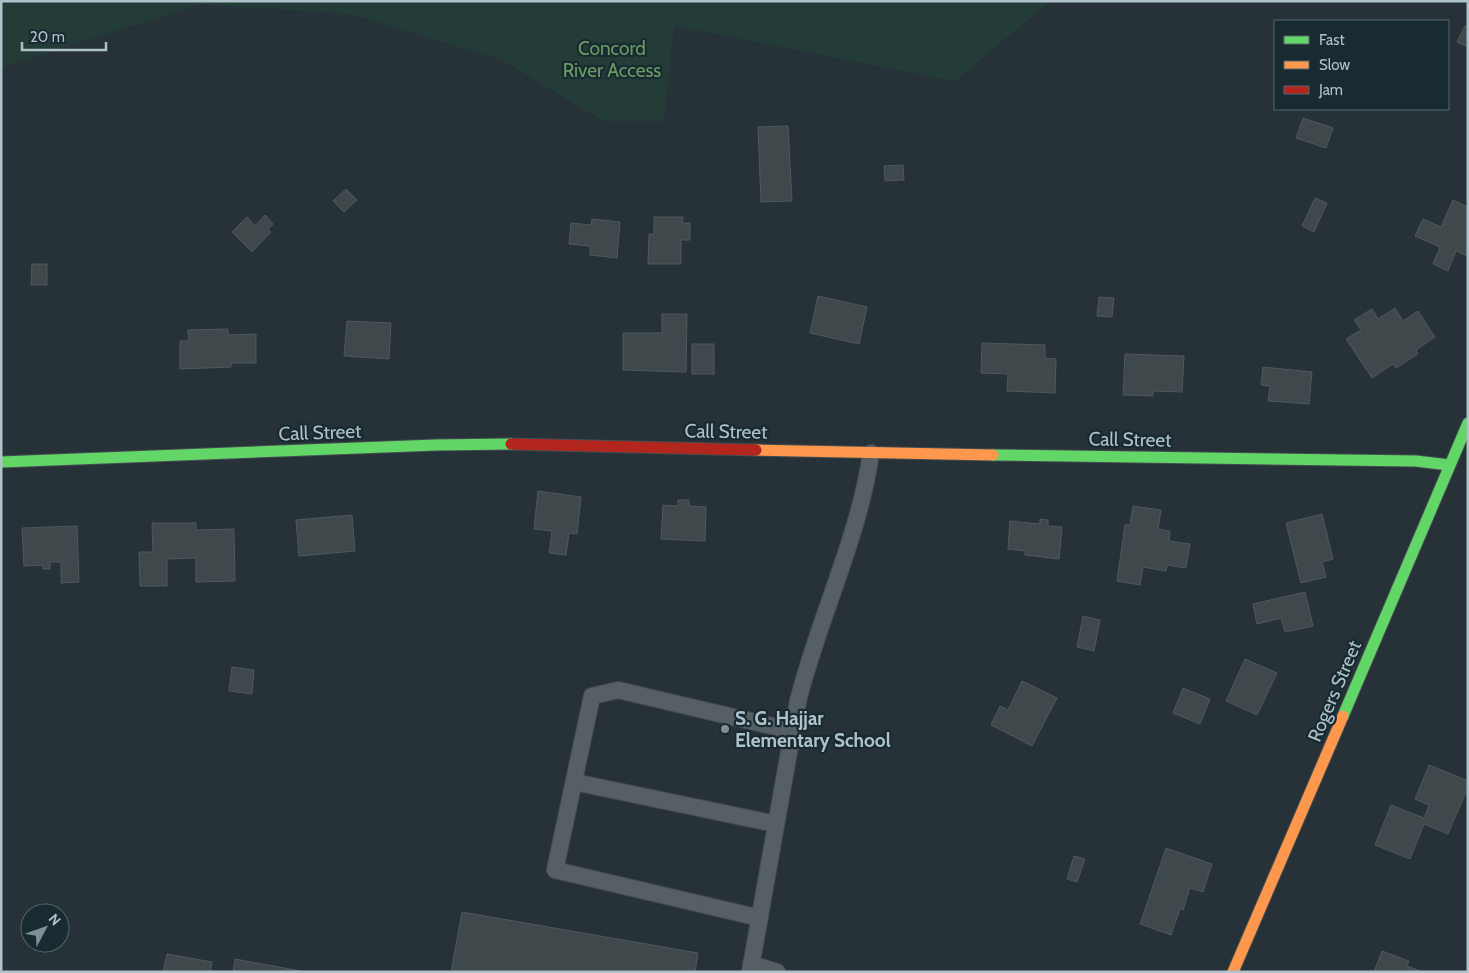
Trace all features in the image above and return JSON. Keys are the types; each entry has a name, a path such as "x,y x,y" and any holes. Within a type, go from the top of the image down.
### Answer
{"street":[{"name":"Rogers Street","path":"1233,972 1468,423"},
{"name":"Call Street","path":"1,462 512,444 1416,461 1449,465"}],"lane":[{"path":"777,972 751,968 776,824 807,666 860,504 871,452"},
{"path":"760,918 555,870 592,696 618,690 793,731"},
{"path":"574,782 776,824"}],"green space":[{"name":"Concord River Access","path":"1,1 1050,1 955,81 674,26 664,121 603,121 502,60 350,14 202,4 1,67"}],"building":[{"path":"1465,26 1468,27 1468,47 1457,42"},
{"path":"1303,118 1333,128 1326,148 1296,138"},
{"path":"788,126 792,201 761,202 758,127"},
{"path":"903,165 904,180 885,181 884,166"},
{"path":"346,189 357,200 344,212 333,201"},
{"path":"1315,198 1327,203 1314,232 1302,226"},
{"path":"1453,200 1468,207 1468,256 1456,251 1448,271 1433,264 1440,247 1415,236 1423,219 1441,227"},
{"path":"265,215 273,224 268,229 271,232 252,252 232,232 247,217 255,226"},
{"path":"654,217 683,217 682,223 690,223 690,240 681,240 681,264 648,264 649,234 654,234"},
{"path":"592,219 620,222 617,258 590,255 590,246 569,244 571,223 591,225"},
{"path":"32,264 47,264 47,285 31,285"},
{"path":"818,296 867,307 859,344 810,333"},
{"path":"1099,297 1114,298 1112,317 1097,316"},
{"path":"1395,308 1403,321 1418,311 1435,337 1416,350 1418,354 1396,368 1393,364 1372,378 1346,339 1361,330 1354,320 1372,309 1378,319"},
{"path":"662,314 687,314 686,372 623,370 623,333 662,333"},
{"path":"347,321 391,323 389,359 344,356"},
{"path":"228,329 228,335 256,334 256,363 231,363 231,367 180,369 180,341 189,341 188,330"},
{"path":"982,343 1045,345 1045,358 1056,359 1055,393 1007,391 1008,374 981,373"},
{"path":"692,344 714,344 714,374 692,374"},
{"path":"1125,354 1184,356 1182,392 1153,391 1153,396 1123,395"},
{"path":"1263,367 1312,372 1309,404 1268,401 1270,386 1261,385"},
{"path":"538,491 581,497 577,534 569,533 566,555 549,553 552,531 534,529"},
{"path":"678,500 689,500 689,506 706,507 705,541 661,539 663,505 678,506"},
{"path":"1133,506 1161,510 1158,529 1170,531 1169,541 1190,544 1186,568 1167,565 1166,571 1143,567 1140,585 1117,581 1125,525 1130,525"},
{"path":"1322,514 1333,559 1322,562 1326,577 1301,583 1286,523"},
{"path":"352,515 355,551 299,556 296,520"},
{"path":"1040,519 1048,520 1048,526 1062,527 1059,559 1025,555 1025,551 1008,549 1010,521 1040,524"},
{"path":"152,523 196,523 196,530 234,529 235,581 196,582 196,558 167,559 167,586 140,586 139,552 153,552"},
{"path":"77,526 79,582 61,583 61,562 50,562 50,569 43,569 43,565 24,566 22,528"},
{"path":"1305,592 1313,626 1285,632 1281,618 1257,624 1253,604"},
{"path":"1083,616 1100,620 1094,651 1077,647"},
{"path":"1245,659 1277,673 1257,715 1226,701"},
{"path":"232,667 254,670 252,694 229,691"},
{"path":"1022,681 1057,698 1032,746 991,725 1000,706 1008,710"},
{"path":"1183,688 1210,699 1200,724 1173,713"},
{"path":"1429,765 1468,781 1468,787 1448,834 1424,824 1410,859 1375,845 1391,805 1424,818 1429,805 1415,799"},
{"path":"1166,848 1212,864 1203,892 1190,888 1183,910 1180,909 1171,935 1140,924"},
{"path":"1074,856 1085,859 1077,882 1067,879"},
{"path":"462,912 698,953 695,972 451,972"},
{"path":"1382,951 1409,961 1407,966 1423,972 1374,972"},
{"path":"167,954 212,962 210,972 163,972"},
{"path":"235,959 306,972 233,972"}],"traffic: fast":[{"path":"1343,716 1468,423"},
{"path":"1,462 436,445 511,444"},
{"path":"993,455 1416,461 1449,465"}],"traffic: slow":[{"path":"756,450 993,455"},
{"path":"1233,972 1343,716"}],"traffic: jam":[{"path":"511,444 756,450"}],"place":[{"name":"S. G. Hajjar Elementary School","path":"725,729"}]}
